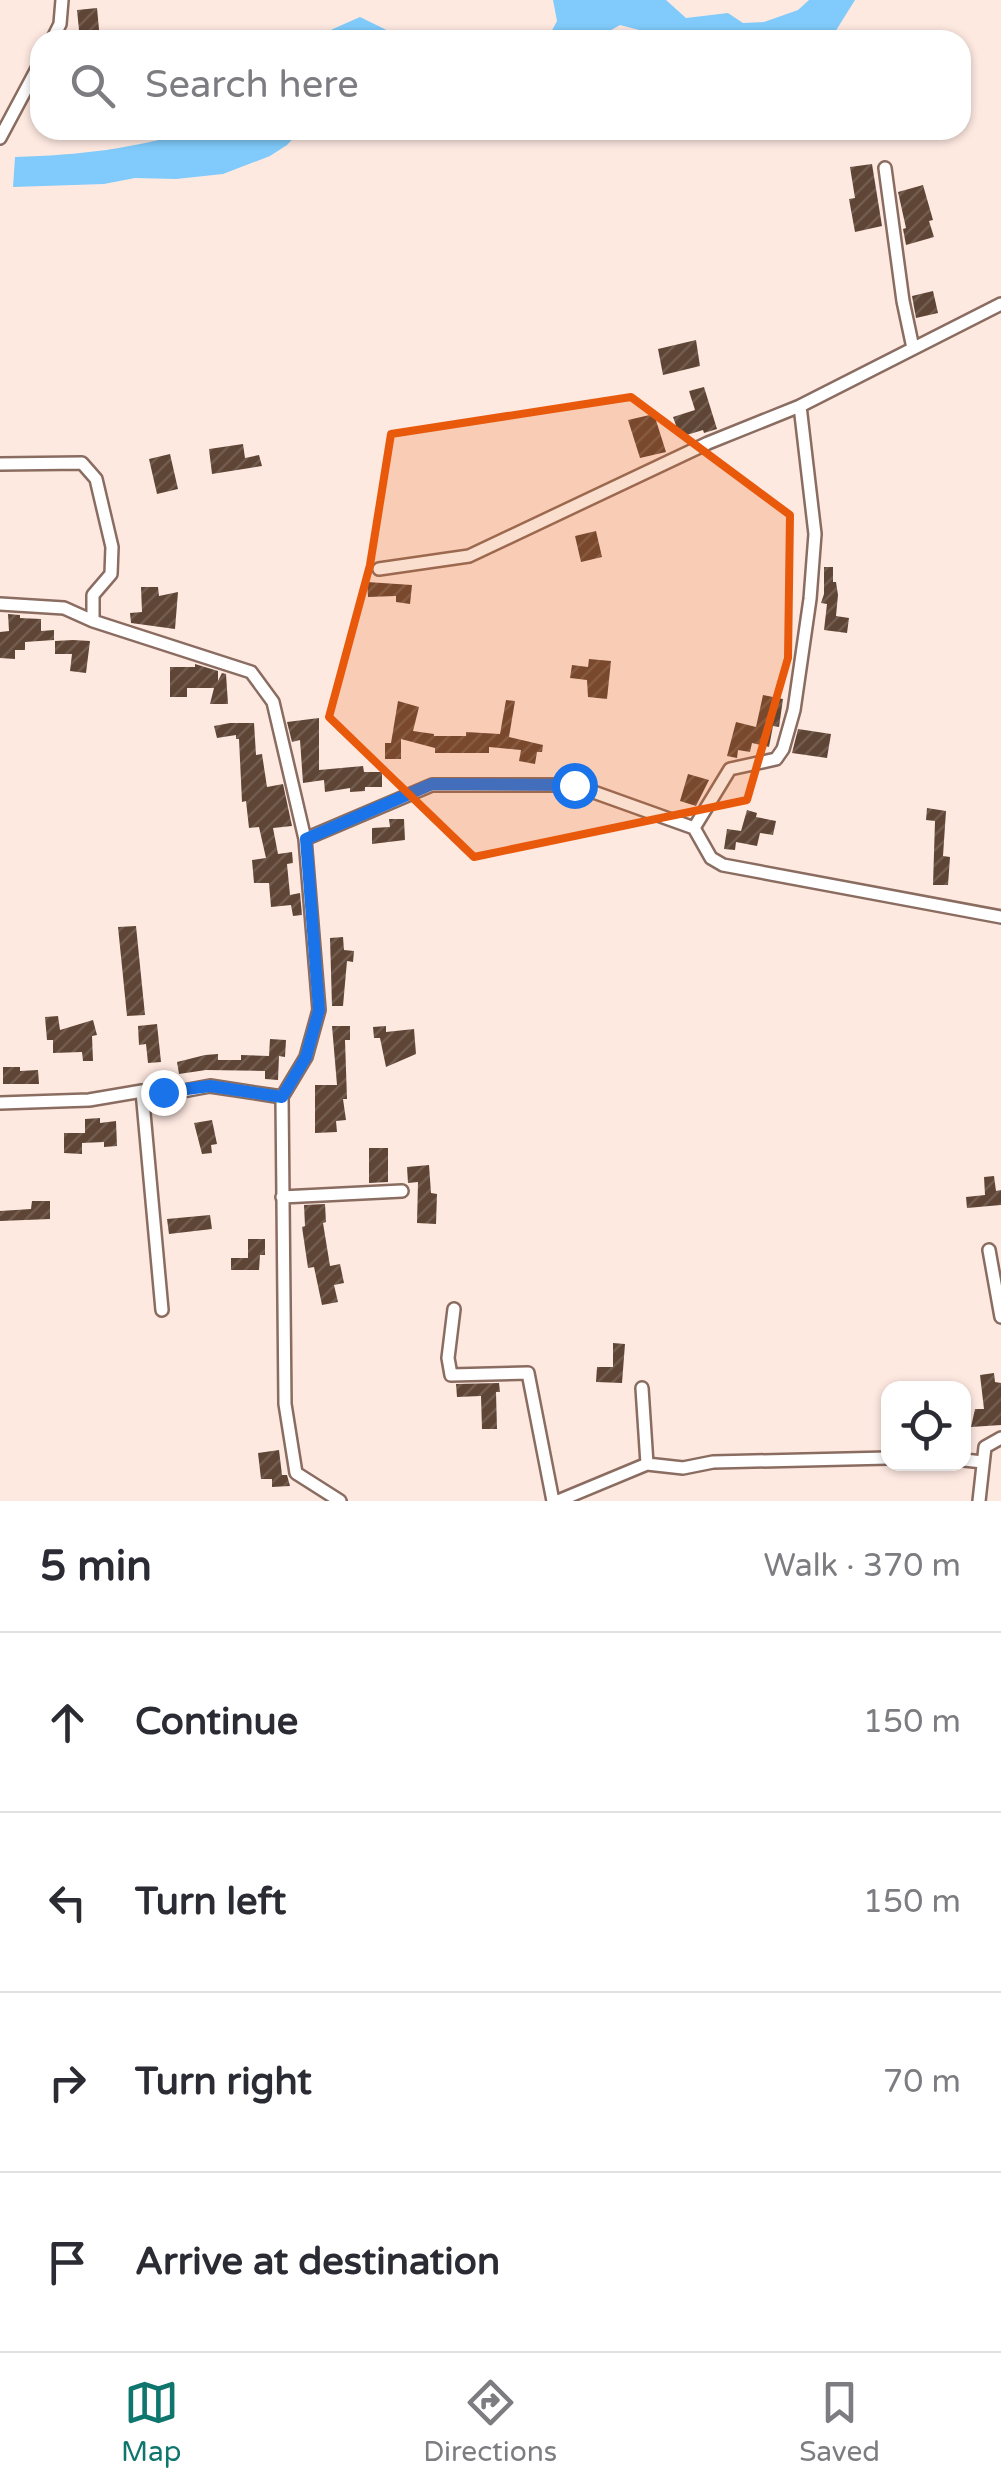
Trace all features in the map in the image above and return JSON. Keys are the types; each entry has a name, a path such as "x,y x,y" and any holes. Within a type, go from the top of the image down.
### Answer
{"street":[{"path":"57,30 62,0"},
{"path":"0,138 30,81"},
{"path":"885,168 913,348"},
{"path":"380,569 469,556 674,459 800,406 1001,304"},
{"path":"694,828 730,769 776,760 794,710 810,599 814,534 800,406"},
{"path":"0,464 82,463 96,479 112,546 111,574 93,596 93,621"},
{"path":"0,604 64,608 93,621 220,660 251,672 273,702 306,839 319,1010 306,1057 282,1097 285,1404 296,1473 340,1501"},
{"path":"306,839 432,784 574,785 694,828 711,858 723,865 1001,917"},
{"path":"0,1103 89,1100 210,1086 282,1097"},
{"path":"142,1091 162,1310"},
{"path":"282,1197 402,1192"},
{"path":"989,1250 1001,1317"},
{"path":"454,1309 448,1358 451,1375 528,1374 556,1501 646,1464 683,1468 714,1462 881,1458"},
{"path":"642,1388 646,1464"},
{"path":"979,1501 985,1447 1001,1438"},
{"path":"971,1461 984,1462"}],"highlighted area":[{"path":"631,397 790,515 788,658 747,800 474,857 329,717 370,565 391,434"}],"water":[{"path":"553,0 666,0 686,18 728,13 743,23 764,22 798,10 809,0 855,0 836,30 639,30 620,25 611,30 552,30 557,21"},
{"path":"360,17 387,30 331,30"},
{"path":"292,140 270,156 223,174 13,187 15,157 62,155 150,142"}],"building":[{"path":"97,8 99,30 79,30 77,10"},
{"path":"872,164 882,226 855,232 849,199 855,198 850,167"},
{"path":"923,185 934,237 906,245 898,192"},
{"path":"933,291 938,313 916,318 912,296"},
{"path":"696,340 700,366 663,375 658,349"},
{"path":"704,387 717,429 680,437 673,417 695,410 689,391"},
{"path":"654,414 666,452 640,458 628,420"},
{"path":"243,444 245,458 259,455 262,466 212,474 209,449"},
{"path":"170,454 178,489 157,494 149,459"},
{"path":"596,531 602,557 581,562 575,536"},
{"path":"824,567 833,567 838,595 836,616 849,618 847,633 824,630"},
{"path":"367,582 412,585 410,604 396,602 396,596 368,597"},
{"path":"141,587 158,587 159,596 178,592 175,629 131,623 130,613 142,612"},
{"path":"8,614 41,619 41,631 54,630 54,640 25,642 25,650 15,650 15,659 0,658 0,632 9,631"},
{"path":"55,641 90,641 86,673 70,671 72,654 55,654"},
{"path":"589,659 611,661 607,699 588,697 587,680 570,678 572,665 588,667"},
{"path":"195,664 218,671 218,681 222,673 226,674 228,704 210,704 214,688 187,688 187,697 170,697 170,667"},
{"path":"763,695 783,699 779,727 773,726 769,747 752,743 750,752 738,750 737,758 727,756 736,722 756,727"},
{"path":"506,700 515,701 509,737 543,745 535,764 519,761 521,750 489,747 489,753 435,753 435,748 401,739 401,759 385,759 385,743 391,743 398,701 419,707 413,731 434,736 466,736 466,732 500,734"},
{"path":"319,718 319,770 363,766 364,772 382,772 382,787 325,792 324,780 303,783 300,740 292,742 287,722"},
{"path":"254,723 256,755 262,754 267,787 283,784 292,826 273,828 278,854 292,852 293,863 287,864 290,895 300,893 302,915 293,916 291,905 271,907 269,883 254,883 252,860 266,858 259,827 249,828 246,801 242,802 239,739 236,735 217,738 214,726"},
{"path":"798,729 831,734 827,758 792,753"},
{"path":"688,774 709,780 696,806 680,801"},
{"path":"927,808 946,811 943,856 950,857 948,885 933,885 935,821 926,820"},
{"path":"747,810 757,813 756,817 776,821 773,835 760,833 757,846 736,842 735,850 724,849 727,829 741,831"},
{"path":"389,819 404,819 405,840 372,844 372,828 390,827"},
{"path":"136,926 145,1015 127,1016 118,927"},
{"path":"343,937 344,950 354,951 353,962 347,961 343,1006 332,1006 330,938"},
{"path":"58,1016 60,1030 93,1020 97,1035 92,1036 93,1061 83,1061 82,1052 53,1053 53,1040 47,1040 45,1017"},
{"path":"157,1024 161,1062 148,1063 146,1044 139,1045 138,1026"},
{"path":"332,1026 350,1026 350,1040 345,1040 346,1120 336,1121 337,1132 315,1133 315,1085 337,1085"},
{"path":"386,1026 386,1032 414,1029 416,1054 386,1067 380,1038 374,1038 373,1027"},
{"path":"270,1039 286,1040 285,1057 279,1056 278,1080 265,1079 265,1071 206,1070 179,1074 177,1062 205,1055 218,1054 218,1060 241,1060 241,1055 269,1056"},
{"path":"3,1067 38,1070 39,1084 3,1084"},
{"path":"100,1118 100,1123 116,1121 117,1146 82,1143 82,1154 64,1153 64,1133 85,1133 85,1119"},
{"path":"212,1120 217,1144 211,1145 212,1153 202,1154 194,1123"},
{"path":"369,1148 388,1148 388,1182 369,1183"},
{"path":"429,1165 431,1193 437,1194 436,1224 417,1223 418,1182 408,1183 407,1167"},
{"path":"994,1176 996,1191 1001,1190 1001,1205 967,1208 966,1197 985,1195 984,1177"},
{"path":"32,1201 50,1201 50,1219 0,1221 0,1211 31,1209"},
{"path":"325,1204 323,1223 330,1266 340,1264 344,1283 334,1285 338,1302 322,1305 314,1267 308,1268 302,1227 304,1205"},
{"path":"210,1215 212,1229 169,1234 167,1219"},
{"path":"248,1239 265,1239 265,1255 260,1255 259,1270 231,1270 231,1258 248,1258"},
{"path":"613,1343 625,1344 622,1383 596,1382 597,1367 613,1367"},
{"path":"994,1373 995,1382 1001,1383 1001,1425 971,1427 975,1409 984,1409 980,1375"},
{"path":"499,1383 497,1429 482,1429 481,1396 457,1397 456,1384"},
{"path":"279,1450 282,1475 287,1475 290,1486 272,1487 272,1479 261,1479 258,1453"}],"route":[{"path":"163,1092 210,1086 282,1097 306,1057 319,1010 306,839 432,784 574,785"}]}
